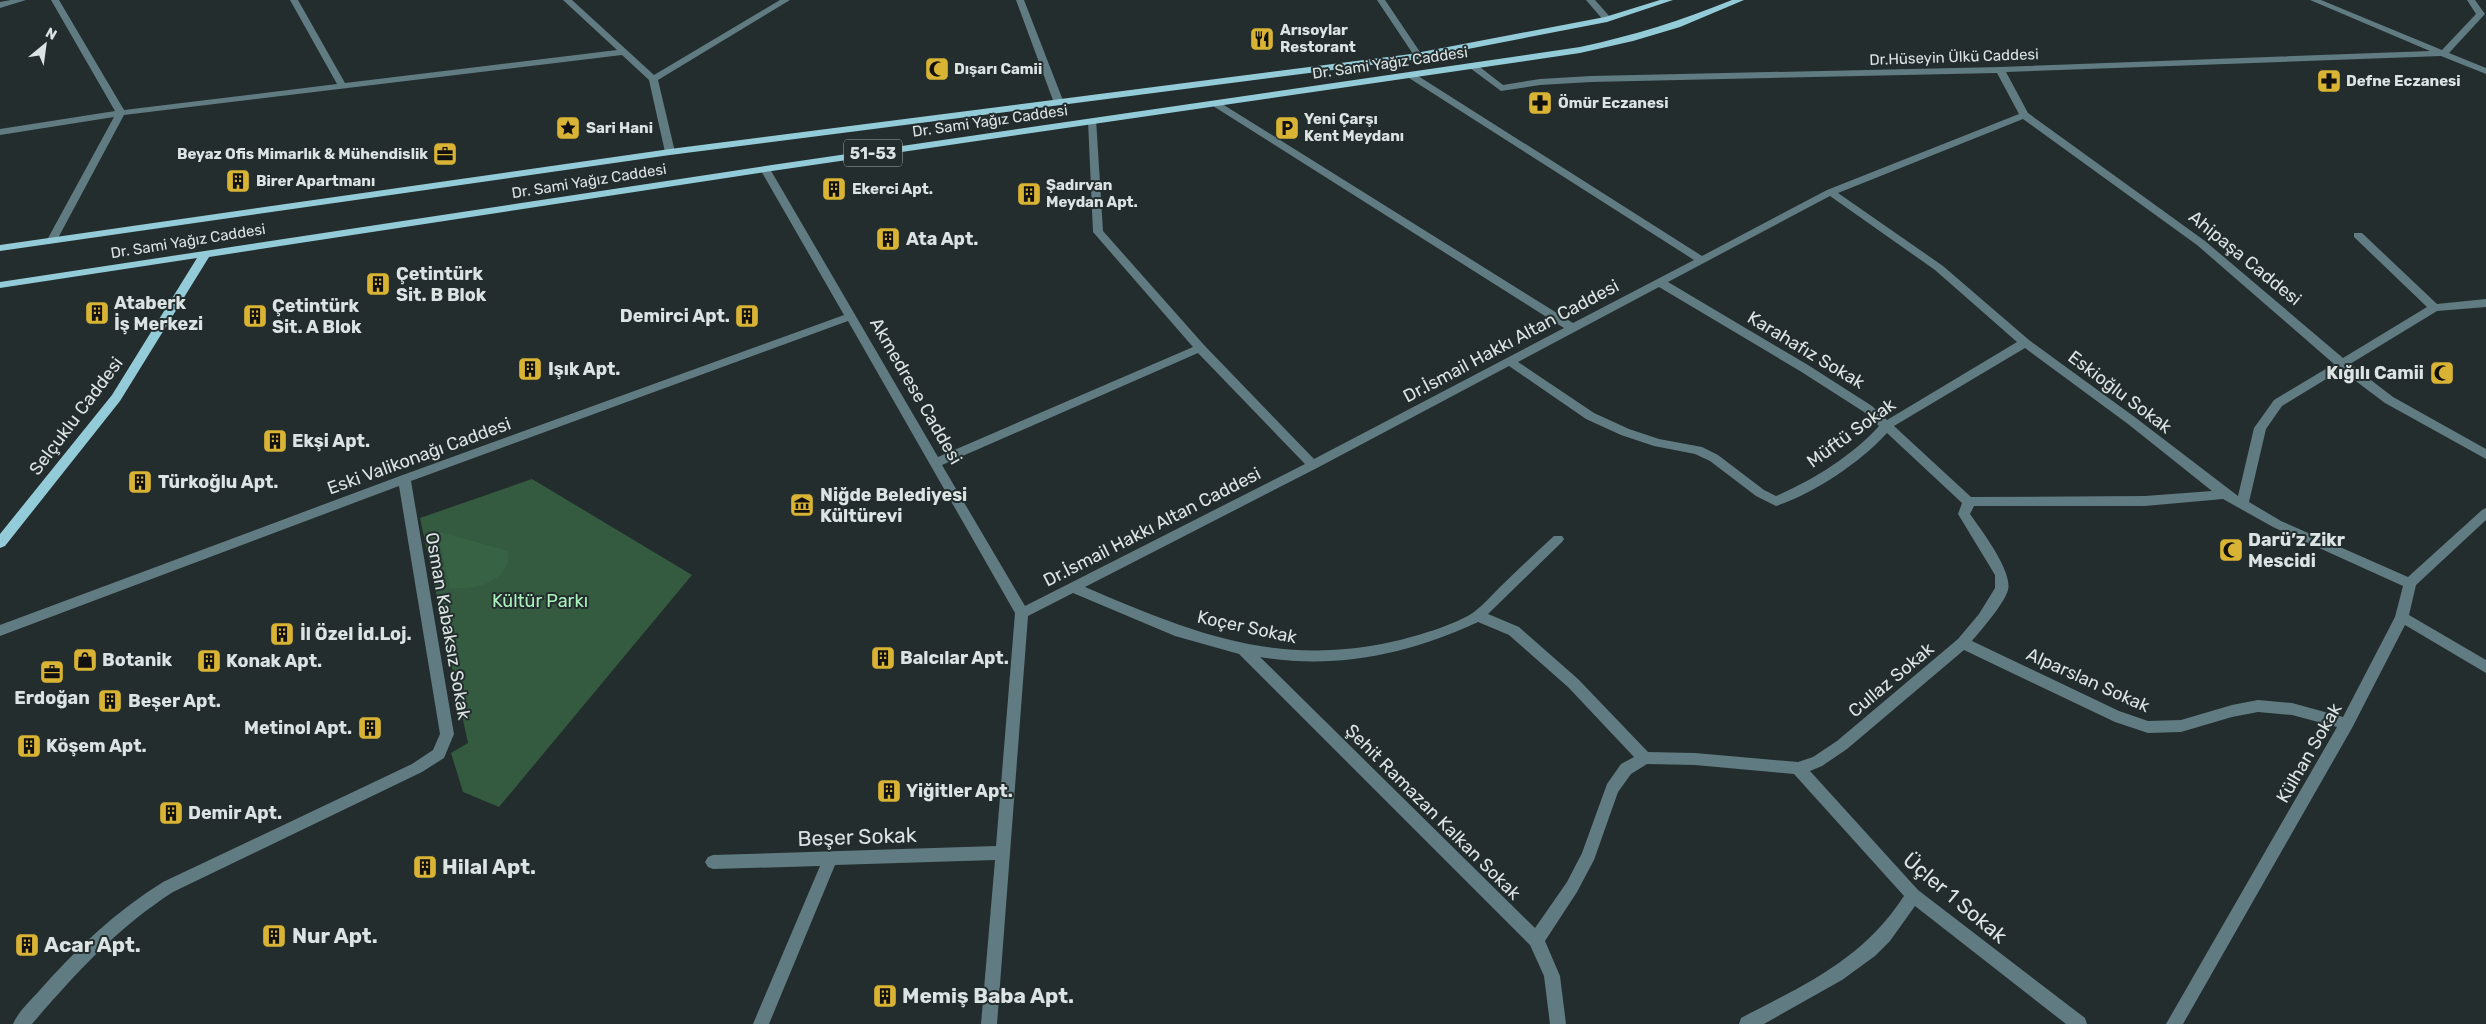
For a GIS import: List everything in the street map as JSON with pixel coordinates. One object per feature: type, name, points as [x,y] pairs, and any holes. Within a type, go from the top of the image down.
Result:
[{"type":"main road","name":"Dr. Sami Yağız Caddesi","points":[[0,248],[670,152],[1418,55],[1607,19],[1669,0]]},
{"type":"main road","name":"Dr. Sami Yağız Caddesi","points":[[0,285],[765,169],[1412,76],[1630,40],[1677,25],[1740,0]]},
{"type":"main road","name":"Selçuklu Caddesi","points":[[0,543],[116,398],[205,254]]},
{"type":"street","points":[[0,5],[22,0]]},
{"type":"street","points":[[55,0],[121,113]]},
{"type":"street","points":[[294,0],[343,87]]},
{"type":"street","points":[[567,0],[653,79],[670,152]]},
{"type":"street","points":[[653,79],[786,0]]},
{"type":"street","points":[[1020,0],[1059,102]]},
{"type":"street","points":[[1380,0],[1418,55]]},
{"type":"street","points":[[1590,0],[1607,19]]},
{"type":"street","points":[[2314,0],[2486,71]]},
{"type":"street","points":[[2444,53],[2481,14],[2471,0]]},
{"type":"street","points":[[0,132],[121,113],[625,52]]},
{"type":"street","name":"Dr.Hüseyin Ülkü Caddesi","points":[[1473,66],[1501,88],[1540,82],[1591,79],[2000,70],[2444,53]]},
{"type":"street","name":"Ahipaşa Caddesi","points":[[2000,70],[2024,115],[2200,243],[2343,365],[2389,400],[2486,455]]},
{"type":"street","points":[[1412,76],[1702,260]]},
{"type":"street","points":[[1216,104],[1572,328]]},
{"type":"street","points":[[52,240],[121,113]]},
{"type":"street","name":"Dr.İsmail Hakkı Altan Caddesi","points":[[1022,613],[1071,586],[1313,465],[1511,362],[1831,192],[2024,115]]},
{"type":"street","points":[[1093,122],[1098,232],[1200,348],[1313,465]]},
{"type":"street","name":"Akmedrese Caddesi","points":[[765,169],[1022,613]]},
{"type":"street","name":"Eskioğlu Sokak","points":[[1831,192],[1938,268],[2025,343],[2132,421],[2225,494],[2277,524],[2410,583]]},
{"type":"street","points":[[2358,235],[2434,308]]},
{"type":"street","name":"Karahafız Sokak","points":[[1659,282],[1861,404],[1888,425],[1969,502]]},
{"type":"street","points":[[2242,504],[2253,450],[2260,428],[2278,403],[2434,308],[2486,303]]},
{"type":"street","name":"Eski Valikonağı Caddesi","points":[[0,631],[851,316]]},
{"type":"street","name":"Müftü Sokak","points":[[1511,362],[1590,416],[1642,438],[1698,450],[1714,458],[1760,492],[1776,501],[1792,496],[1874,441],[1888,425],[2025,343]]},
{"type":"street","points":[[935,462],[1200,348]]},
{"type":"street","name":"Osman Kabaksız Sokak","points":[[21,1024],[108,929],[137,905],[168,887],[416,768],[440,754],[447,734],[404,480]]},
{"type":"street","points":[[1969,502],[1979,500],[2145,501],[2225,494]]},
{"type":"street","name":"Cullaz Sokak","points":[[1645,758],[1695,759],[1798,768],[1817,762],[1842,745],[1963,643],[1984,618],[2002,589],[2001,574],[1964,514],[1969,502]]},
{"type":"street","points":[[2410,583],[2486,513]]},
{"type":"street","name":"Koçer Sokak","points":[[1071,586],[1180,632],[1242,648],[1302,658],[1362,654],[1412,643],[1478,616],[1558,539]]},
{"type":"street","name":"Külhan Sokak","points":[[2174,1024],[2347,724],[2402,618],[2410,583]]},
{"type":"street","points":[[989,1024],[1022,613]]},
{"type":"street","points":[[1478,616],[1514,631],[1573,683],[1645,758],[1626,769],[1612,789],[1600,817],[1590,856],[1572,887],[1536,940]]},
{"type":"street","points":[[2402,618],[2486,667]]},
{"type":"street","name":"Alparslan Sokak","points":[[1963,643],[2081,700],[2123,718],[2153,728],[2182,728],[2218,714],[2257,706],[2281,706],[2347,724]]},
{"type":"street","name":"Şehit Ramazan Kalkan Sokak","points":[[1242,648],[1536,940],[1552,976],[1558,1024]]},
{"type":"street","name":"Üçler 1 Sokak","points":[[1798,768],[1869,850],[1913,895],[2079,1024]]},
{"type":"street","name":"Beşer Sokak","points":[[713,862],[1002,853]]},
{"type":"street","points":[[761,1024],[830,859]]},
{"type":"street","points":[[1748,1024],[1829,979],[1860,956],[1884,936],[1913,895]]},
{"type":"green space","name":"Kültür Parkı","points":[[532,479],[692,575],[499,807],[463,792],[451,753],[468,743],[420,518]]},
{"type":"green space","points":[[437,531],[508,551],[508,562],[504,570],[490,582],[470,587],[450,588]]},
{"type":"place","name":"Arısoylar Restorant","points":[[1262,39]]},
{"type":"place","name":"Dışarı Camii","points":[[937,69]]},
{"type":"place","name":"Defne Eczanesi","points":[[2329,81]]},
{"type":"place","name":"Ömür Eczanesi","points":[[1540,103]]},
{"type":"place","name":"Sari Hani","points":[[568,128]]},
{"type":"place","name":"Yeni Çarşı Kent Meydanı","points":[[1287,128]]},
{"type":"place","name":"Beyaz Ofis Mimarlık & Mühendislik","points":[[445,154]]},
{"type":"place","name":"Birer Apartmanı","points":[[238,181]]},
{"type":"place","name":"Ekerci Apt.","points":[[834,189]]},
{"type":"place","name":"Şadırvan Meydan Apt.","points":[[1029,194]]},
{"type":"place","name":"Ata Apt.","points":[[888,239]]},
{"type":"place","name":"Çetintürk Sit. B Blok","points":[[378,284]]},
{"type":"place","name":"Ataberk İş Merkezi","points":[[97,313]]},
{"type":"place","name":"Çetintürk Sit. A Blok","points":[[255,316]]},
{"type":"place","name":"Demirci Apt.","points":[[747,316]]},
{"type":"place","name":"Işık Apt.","points":[[530,369]]},
{"type":"place","name":"Kığılı Camii","points":[[2442,373]]},
{"type":"place","name":"Ekşi Apt.","points":[[275,441]]},
{"type":"place","name":"Türkoğlu Apt.","points":[[140,482]]},
{"type":"place","name":"Niğde Belediyesi Kültürevi","points":[[802,505]]},
{"type":"place","name":"Darü’z Zikr Mescidi","points":[[2231,550]]},
{"type":"place","name":"İl Özel İd.Loj.","points":[[282,634]]},
{"type":"place","name":"Balcılar Apt.","points":[[883,658]]},
{"type":"place","name":"Botanik","points":[[85,660]]},
{"type":"place","name":"Konak Apt.","points":[[209,661]]},
{"type":"place","name":"Erdoğan","points":[[52,672]]},
{"type":"place","name":"Beşer Apt.","points":[[110,701]]},
{"type":"place","name":"Metinol Apt.","points":[[370,728]]},
{"type":"place","name":"Köşem Apt.","points":[[29,746]]},
{"type":"place","name":"Yiğitler Apt.","points":[[889,791]]},
{"type":"place","name":"Demir Apt.","points":[[171,813]]},
{"type":"place","name":"Hilal Apt.","points":[[425,867]]},
{"type":"place","name":"Nur Apt.","points":[[274,936]]},
{"type":"place","name":"Acar Apt.","points":[[27,945]]},
{"type":"place","name":"Memiş Baba Apt.","points":[[885,996]]}]
